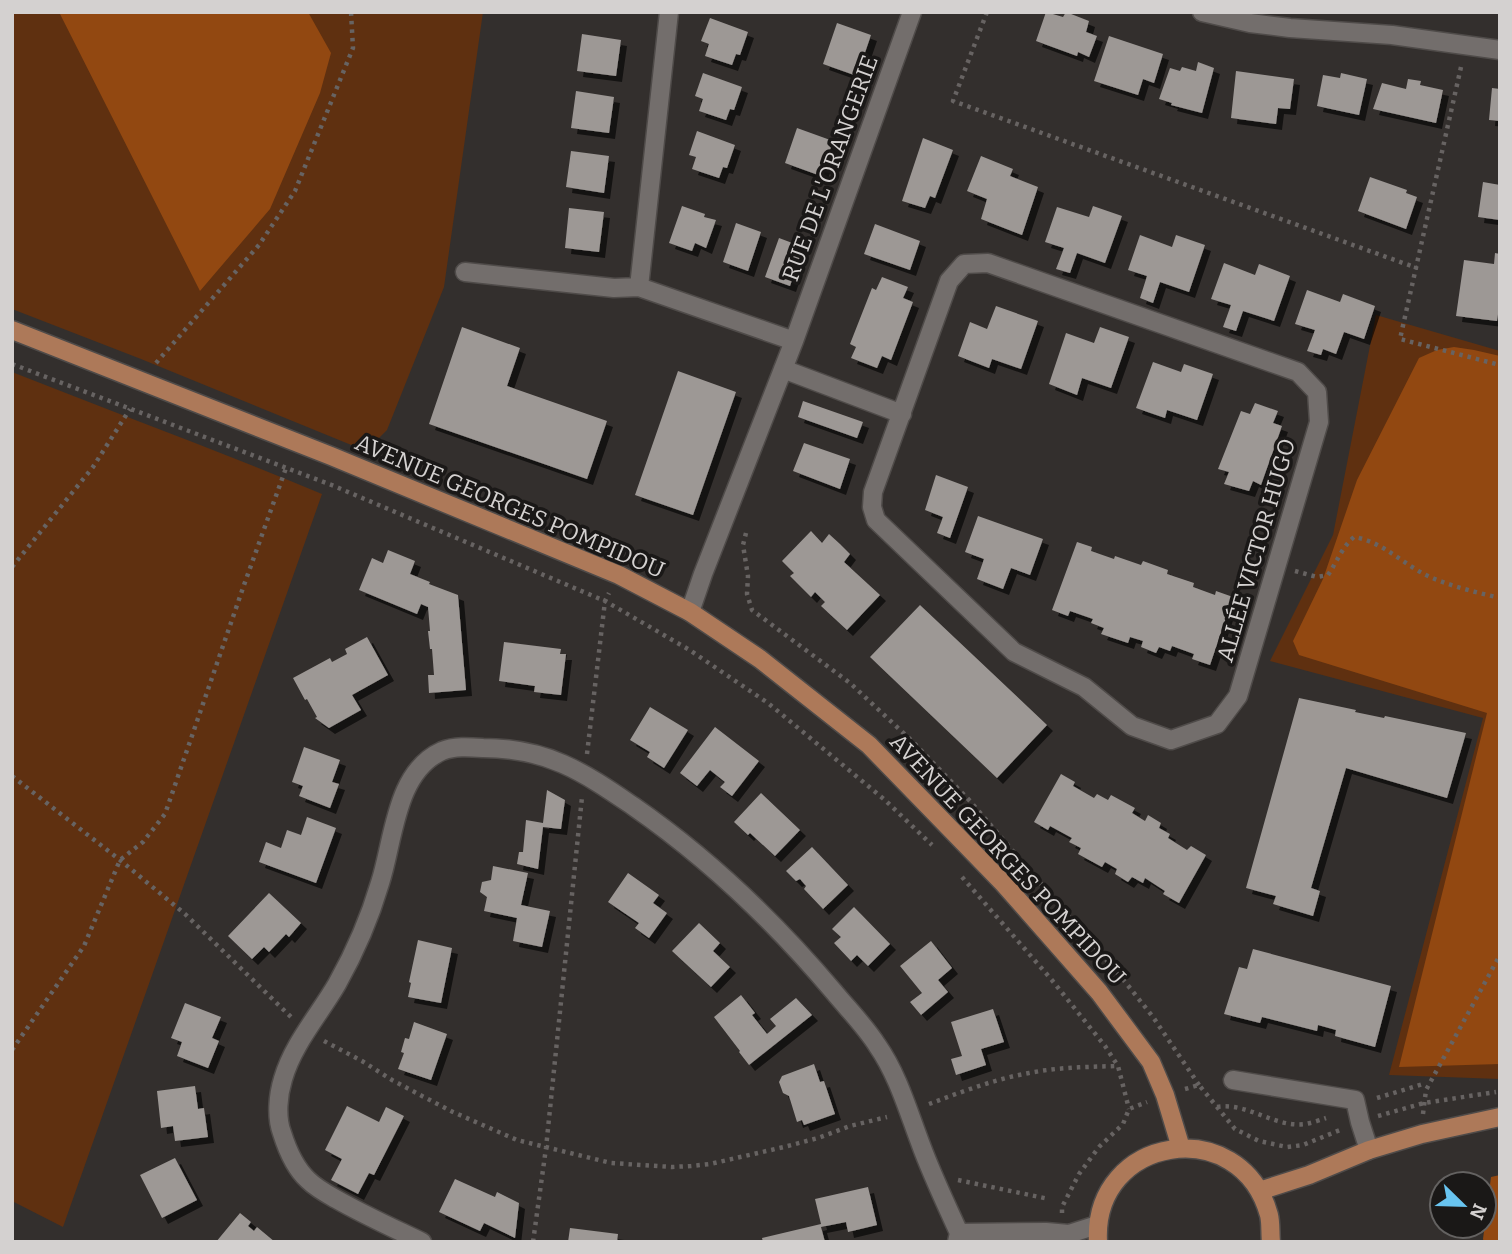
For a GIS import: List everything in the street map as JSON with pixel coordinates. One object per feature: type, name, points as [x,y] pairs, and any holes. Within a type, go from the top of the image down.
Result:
[{"type":"main road","name":"AVENUE GEORGES POMPIDOU","points":[[12,330],[344,461],[619,575],[690,612],[760,659],[869,745],[1004,884],[1099,992],[1151,1062],[1181,1148]]},
{"type":"main road","points":[[1259,1191],[1310,1175],[1369,1150],[1422,1134],[1500,1117]]},
{"type":"main road","points":[[1097,1233],[1104,1201],[1116,1180],[1134,1163],[1156,1152],[1181,1148],[1204,1150],[1226,1158],[1245,1172],[1259,1191],[1269,1216],[1271,1242]]},
{"type":"street","points":[[639,287],[669,12]]},
{"type":"street","name":"RUE DE L'ORANGERIE","points":[[690,612],[794,341],[912,12]]},
{"type":"street","points":[[1202,12],[1250,23],[1392,35],[1500,50]]},
{"type":"street","name":"ALLÉE VICTOR HUGO","points":[[988,263],[1298,372],[1317,392],[1319,422],[1238,696],[1217,724],[1171,740],[1132,726],[1084,687],[1014,652],[876,520],[872,507],[873,492],[902,414],[949,281],[964,264],[988,263]]},
{"type":"street","points":[[465,272],[614,288],[639,287],[794,341]]},
{"type":"street","points":[[783,369],[902,414]]},
{"type":"street","points":[[422,1242],[353,1209],[308,1180],[298,1169],[280,1128],[280,1094],[288,1066],[306,1032],[337,985],[365,924],[380,883],[404,794],[413,777],[432,757],[443,750],[460,747],[535,754],[562,763],[607,788],[711,866],[801,953],[877,1045],[893,1074],[958,1238],[1046,1231],[1097,1233]]},
{"type":"street","points":[[1233,1080],[1355,1100],[1369,1150]]},
{"type":"path","points":[[156,364],[259,245],[295,191],[353,48],[351,12]]},
{"type":"path","points":[[987,12],[953,101],[1417,268]]},
{"type":"path","points":[[1465,45],[1400,339],[1500,365]]},
{"type":"path","points":[[12,364],[334,486],[605,601],[697,655],[768,703],[885,800],[938,852]]},
{"type":"path","points":[[12,566],[93,467],[130,409]]},
{"type":"path","points":[[12,1050],[85,946],[120,860],[143,842],[165,814],[286,468]]},
{"type":"path","points":[[747,529],[743,545],[748,576],[747,594],[752,610],[850,683],[913,742],[970,801],[1133,992],[1199,1085],[1235,1129],[1259,1141],[1287,1147],[1303,1145],[1360,1122],[1424,1103],[1498,1092],[1500,1117]]},
{"type":"path","points":[[1277,565],[1318,577],[1328,575],[1345,544],[1354,537],[1366,539],[1426,575],[1473,592],[1500,598]]},
{"type":"path","points":[[533,1242],[546,1148],[605,601],[619,575]]},
{"type":"path","points":[[12,776],[186,914],[306,1032],[453,1112],[517,1140],[611,1163],[691,1166],[784,1147],[850,1126],[898,1115]]},
{"type":"path","points":[[955,870],[1051,979],[1118,1066],[1129,1108],[1123,1124],[1099,1147],[1079,1174],[1062,1207],[1060,1233]]},
{"type":"path","points":[[1422,1134],[1426,1090],[1500,955]]},
{"type":"path","points":[[934,1102],[1027,1073],[1051,1069],[1118,1066]]},
{"type":"path","points":[[1129,1108],[1199,1085]]},
{"type":"path","points":[[957,1180],[1049,1199]]},
{"type":"shaded area","points":[[12,12],[483,12],[444,287],[387,430],[366,451],[12,309]]},
{"type":"shaded area","points":[[59,12],[308,12],[331,53],[320,93],[270,209],[200,291]]},
{"type":"shaded area","points":[[1376,315],[1500,351],[1500,1079],[1389,1075],[1483,718],[1270,661],[1333,535]]},
{"type":"shaded area","points":[[1454,347],[1500,356],[1500,1064],[1399,1067],[1487,713],[1299,655],[1293,641],[1323,579],[1357,480],[1419,358],[1437,350]]},
{"type":"shaded area","points":[[12,372],[322,494],[63,1227],[12,1201]]},
{"type":"shaded area","points":[[1498,1175],[1500,1242],[1484,1242],[1483,1240],[1498,1240]]},
{"type":"building","points":[[1046,12],[1063,17],[1066,12],[1089,21],[1086,32],[1097,36],[1089,57],[1078,52],[1077,56],[1036,41]]},
{"type":"building","points":[[710,18],[748,32],[740,55],[736,54],[732,65],[705,56],[709,44],[701,41]]},
{"type":"building","points":[[837,23],[871,35],[857,76],[823,64]]},
{"type":"building","points":[[582,34],[621,40],[616,76],[577,71]]},
{"type":"building","points":[[1109,36],[1163,54],[1154,83],[1143,79],[1138,95],[1094,81]]},
{"type":"building","points":[[1198,62],[1214,68],[1202,113],[1159,99],[1170,68],[1180,71],[1182,67],[1196,71]]},
{"type":"building","points":[[1236,71],[1294,79],[1290,109],[1278,108],[1276,124],[1231,118]]},
{"type":"building","points":[[703,73],[742,87],[734,110],[730,109],[726,120],[699,111],[703,99],[695,96]]},
{"type":"building","points":[[1341,73],[1367,79],[1359,115],[1317,106],[1323,75],[1340,78]]},
{"type":"building","points":[[1408,79],[1421,81],[1420,85],[1443,90],[1436,123],[1373,109],[1382,83],[1406,89]]},
{"type":"building","points":[[1492,88],[1500,89],[1500,121],[1489,120]]},
{"type":"building","points":[[576,91],[614,97],[609,133],[571,128]]},
{"type":"building","points":[[797,128],[833,141],[821,176],[785,163]]},
{"type":"building","points":[[697,131],[735,145],[727,168],[723,167],[719,178],[692,169],[696,157],[689,155]]},
{"type":"building","points":[[923,138],[953,150],[935,198],[930,196],[925,208],[902,201]]},
{"type":"building","points":[[571,151],[609,156],[604,193],[566,187]]},
{"type":"building","points":[[981,156],[1013,169],[1010,176],[1038,187],[1022,235],[981,219],[987,199],[967,191]]},
{"type":"building","points":[[1370,177],[1407,190],[1406,193],[1417,197],[1406,229],[1358,211]]},
{"type":"building","points":[[1483,182],[1500,185],[1500,220],[1478,217]]},
{"type":"building","points":[[682,206],[716,220],[706,248],[695,243],[692,251],[669,243]]},
{"type":"building","points":[[1093,206],[1122,216],[1105,263],[1077,253],[1070,273],[1056,269],[1064,248],[1045,242],[1057,207],[1089,217]]},
{"type":"building","points":[[569,208],[604,212],[599,252],[565,248]]},
{"type":"building","points":[[736,223],[761,232],[748,271],[723,262]]},
{"type":"building","points":[[875,224],[920,241],[910,270],[864,254]]},
{"type":"building","points":[[1140,235],[1172,247],[1176,235],[1205,245],[1189,292],[1160,282],[1153,303],[1140,298],[1147,276],[1128,270]]},
{"type":"building","points":[[779,238],[803,247],[790,286],[765,277]]},
{"type":"building","points":[[1495,253],[1500,254],[1500,301],[1497,321],[1456,316],[1464,260],[1494,264]]},
{"type":"building","points":[[1224,263],[1255,275],[1259,264],[1290,276],[1274,321],[1243,311],[1236,331],[1223,327],[1231,305],[1211,299]]},
{"type":"building","points":[[882,277],[908,287],[903,298],[913,302],[891,360],[882,356],[877,368],[851,358],[856,347],[850,344],[872,288],[876,290]]},
{"type":"building","points":[[1307,290],[1340,302],[1343,294],[1375,306],[1364,339],[1344,332],[1336,354],[1323,349],[1321,355],[1307,351],[1315,330],[1295,324]]},
{"type":"building","points":[[996,306],[1038,321],[1021,369],[992,359],[989,368],[958,356],[970,322],[987,329]]},
{"type":"building","points":[[462,327],[520,348],[507,386],[607,421],[587,479],[429,424]]},
{"type":"building","points":[[1100,327],[1129,337],[1111,388],[1082,378],[1077,395],[1049,384],[1066,333],[1094,343]]},
{"type":"building","points":[[1153,362],[1181,372],[1184,364],[1213,374],[1197,420],[1167,410],[1165,418],[1136,408]]},
{"type":"building","points":[[678,371],[736,392],[693,515],[635,495]]},
{"type":"building","points":[[803,401],[863,422],[857,438],[798,417]]},
{"type":"building","points":[[1255,403],[1278,411],[1273,423],[1282,426],[1261,485],[1253,481],[1249,491],[1224,484],[1229,472],[1218,469],[1241,411],[1250,414]]},
{"type":"building","points":[[804,443],[850,459],[840,489],[793,471]]},
{"type":"building","points":[[936,475],[968,487],[950,538],[937,533],[943,517],[925,510]]},
{"type":"building","points":[[978,516],[1043,539],[1030,575],[1011,568],[1003,589],[977,579],[984,559],[965,552]]},
{"type":"building","points":[[811,531],[822,543],[829,534],[840,544],[850,554],[844,562],[880,595],[847,630],[821,606],[825,602],[815,592],[811,597],[790,576],[794,573],[782,561]]},
{"type":"building","points":[[1077,542],[1092,547],[1091,551],[1114,559],[1115,556],[1141,565],[1143,561],[1168,570],[1167,574],[1194,583],[1193,587],[1215,595],[1216,591],[1233,597],[1210,665],[1192,659],[1194,654],[1172,646],[1170,651],[1159,647],[1156,653],[1141,647],[1143,641],[1130,637],[1128,643],[1101,634],[1104,628],[1091,623],[1093,619],[1070,611],[1068,616],[1052,610]]},
{"type":"building","points":[[388,550],[415,561],[410,574],[458,595],[466,690],[429,693],[428,675],[434,675],[428,631],[428,607],[421,604],[417,614],[359,590],[372,558],[383,563]]},
{"type":"building","points":[[920,605],[1047,725],[997,778],[870,657]]},
{"type":"building","points":[[367,637],[388,675],[352,695],[361,710],[329,728],[315,718],[317,717],[293,678],[330,658],[332,662],[347,654],[345,649]]},
{"type":"building","points":[[504,642],[561,649],[560,654],[566,654],[561,695],[534,692],[535,686],[499,681]]},
{"type":"building","points":[[1299,698],[1356,710],[1355,712],[1466,733],[1447,798],[1346,768],[1311,888],[1320,891],[1313,916],[1273,904],[1276,896],[1246,888]]},
{"type":"building","points":[[650,707],[688,730],[664,768],[647,757],[650,752],[630,740]]},
{"type":"building","points":[[715,727],[759,761],[732,796],[720,787],[725,782],[710,770],[697,786],[680,773]]},
{"type":"building","points":[[304,747],[340,760],[332,782],[339,784],[330,808],[299,796],[303,786],[292,782]]},
{"type":"building","points":[[1061,774],[1075,782],[1073,786],[1094,798],[1097,794],[1108,800],[1111,795],[1135,808],[1132,813],[1145,821],[1148,815],[1161,823],[1159,828],[1170,834],[1168,838],[1187,850],[1191,846],[1206,855],[1179,903],[1163,894],[1165,891],[1145,878],[1143,883],[1132,877],[1128,882],[1115,874],[1117,869],[1105,862],[1102,867],[1078,854],[1081,848],[1069,842],[1072,838],[1050,826],[1048,830],[1034,822]]},
{"type":"building","points":[[547,790],[565,800],[561,829],[543,827],[538,869],[517,864],[519,852],[523,852],[526,820],[543,823]]},
{"type":"building","points":[[761,793],[800,830],[775,856],[734,822]]},
{"type":"building","points":[[307,817],[336,828],[316,883],[259,862],[266,842],[281,848],[287,830],[301,835]]},
{"type":"building","points":[[812,847],[848,885],[823,909],[804,889],[806,886],[800,879],[796,881],[786,871]]},
{"type":"building","points":[[493,866],[528,873],[521,905],[550,911],[542,947],[513,941],[517,918],[484,911],[487,897],[480,892],[482,882],[491,880]]},
{"type":"building","points":[[628,873],[659,895],[653,903],[667,913],[649,938],[635,928],[639,923],[608,902]]},
{"type":"building","points":[[269,893],[301,923],[289,937],[286,934],[269,952],[264,947],[252,959],[228,936]]},
{"type":"building","points":[[854,907],[890,944],[868,966],[857,955],[851,961],[834,943],[841,937],[832,929]]},
{"type":"building","points":[[699,923],[720,943],[713,951],[730,967],[711,987],[672,951]]},
{"type":"building","points":[[418,940],[452,948],[441,1003],[408,997]]},
{"type":"building","points":[[931,941],[952,968],[938,980],[948,992],[921,1015],[910,1002],[922,993],[900,966]]},
{"type":"building","points":[[1253,949],[1391,986],[1375,1047],[1335,1036],[1336,1030],[1318,1025],[1317,1031],[1262,1017],[1260,1023],[1224,1014],[1239,967],[1247,969]]},
{"type":"building","points":[[741,995],[767,1034],[776,1026],[770,1019],[796,998],[812,1015],[749,1065],[714,1017]]},
{"type":"building","points":[[185,1003],[221,1017],[212,1038],[219,1041],[208,1068],[177,1056],[182,1042],[171,1038]]},
{"type":"building","points":[[993,1009],[1004,1042],[981,1049],[986,1065],[956,1075],[951,1059],[962,1056],[951,1022]]},
{"type":"building","points":[[414,1022],[447,1034],[431,1080],[398,1069],[404,1053],[401,1052],[405,1038],[409,1039]]},
{"type":"building","points":[[814,1064],[820,1082],[824,1081],[835,1114],[804,1125],[802,1120],[797,1122],[789,1096],[783,1093],[779,1082],[782,1076]]},
{"type":"building","points":[[195,1086],[198,1109],[204,1108],[208,1137],[175,1141],[173,1126],[161,1128],[157,1091]]},
{"type":"building","points":[[347,1106],[379,1122],[386,1107],[404,1116],[374,1175],[369,1173],[358,1194],[331,1180],[342,1159],[325,1150]]},
{"type":"building","points":[[175,1158],[197,1200],[162,1218],[140,1175]]},
{"type":"building","points":[[455,1179],[495,1197],[497,1192],[519,1203],[515,1238],[484,1223],[480,1231],[439,1212]]},
{"type":"building","points":[[868,1187],[877,1225],[848,1232],[846,1222],[821,1227],[825,1242],[763,1242],[762,1238],[821,1224],[815,1199]]},
{"type":"building","points":[[240,1213],[251,1222],[248,1226],[254,1231],[257,1227],[275,1242],[216,1242]]},
{"type":"building","points":[[570,1228],[618,1234],[617,1242],[568,1242]]}]
